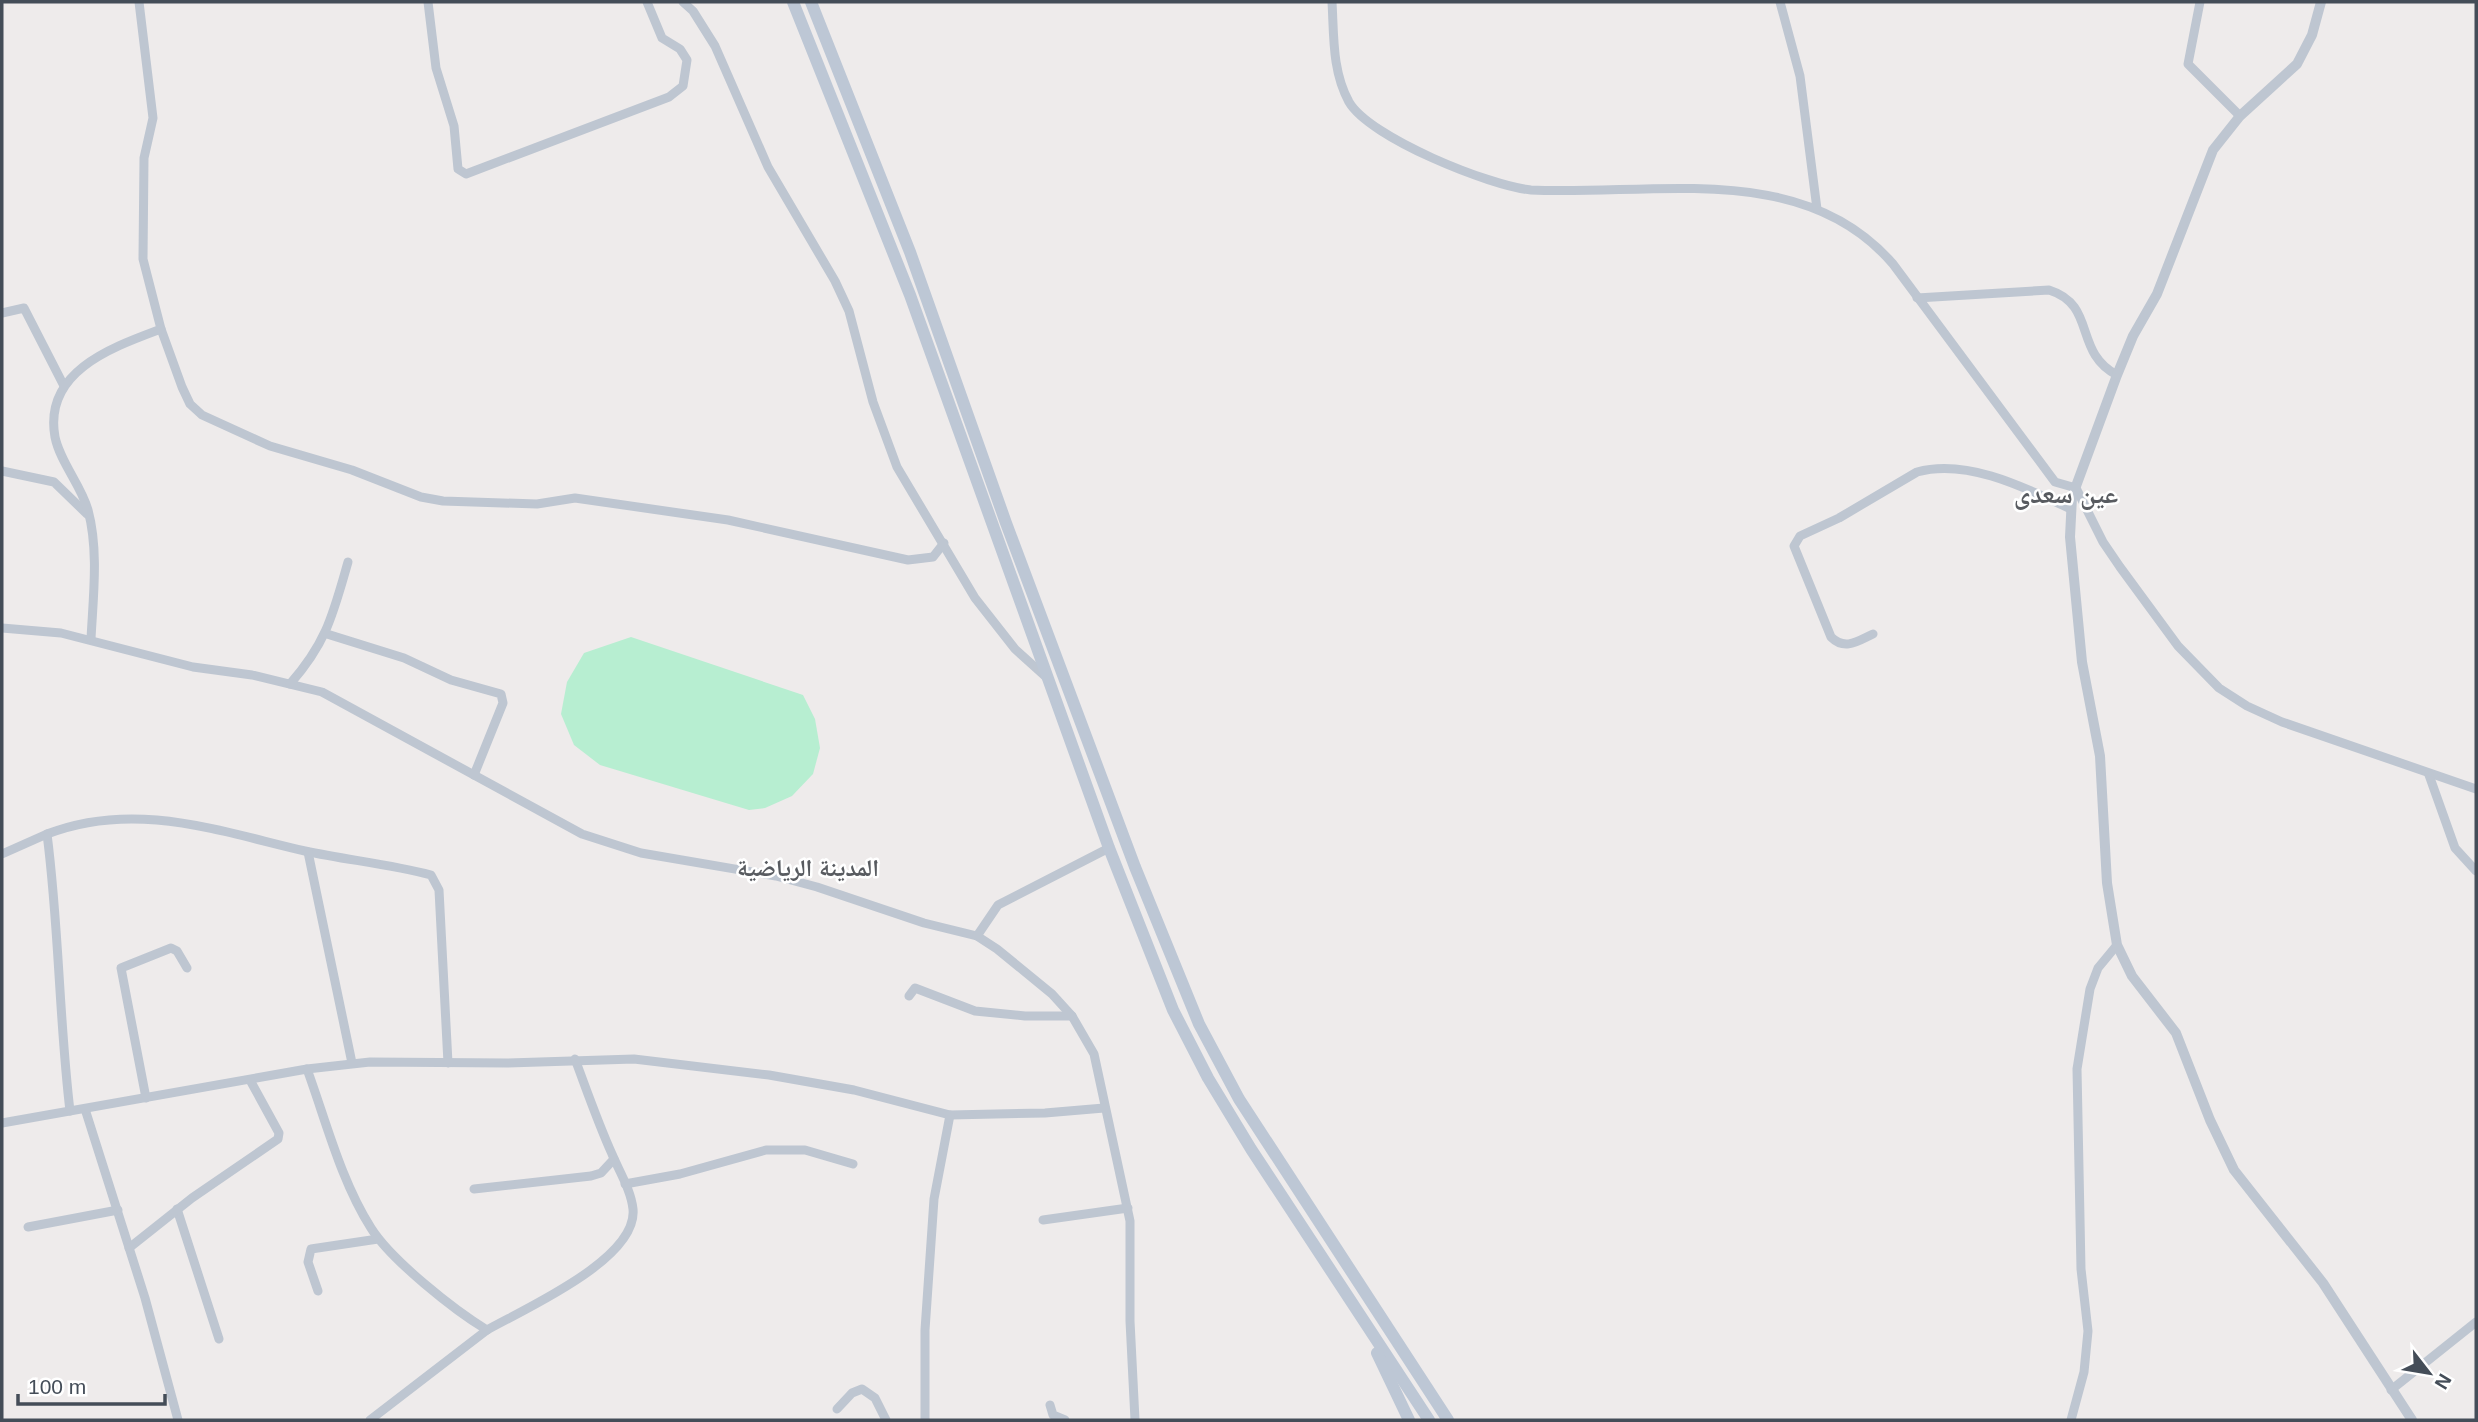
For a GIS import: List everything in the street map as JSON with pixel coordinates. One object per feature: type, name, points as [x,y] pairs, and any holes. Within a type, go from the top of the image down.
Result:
[{"type":"main road","points":[[793,2],[910,295],[1033,630],[1046,678],[1172,1010],[1251,1149],[1429,1420]]},
{"type":"main road","points":[[811,2],[910,252],[1011,535],[1118,813],[1135,867],[1199,1024],[1239,1099],[1448,1420]]},
{"type":"main road","points":[[1358,1311],[1409,1420]]},
{"type":"street","points":[[139,2],[153,118],[144,158],[143,258],[161,329],[181,387],[190,404],[202,415],[270,446],[352,470],[421,497],[443,501],[537,504],[575,498],[728,520],[908,561],[933,557],[944,543]]},
{"type":"street","points":[[428,2],[436,68],[454,126],[456,163],[458,169],[466,174],[669,97],[683,86],[687,60],[680,50],[662,38],[647,2]]},
{"type":"street","points":[[683,2],[693,12],[715,46],[768,167],[835,281],[849,311],[887,446],[975,598],[997,628],[1046,678]]},
{"type":"street","points":[[1332,2],[1338,74],[1356,112],[1385,132],[1469,175],[1510,188],[1531,190],[1739,191],[1783,198],[1817,209],[1850,225],[1871,241],[1917,298],[2055,482],[2076,488],[2103,542],[2120,568],[2178,646],[2209,680],[2259,712],[2429,775],[2476,789]]},
{"type":"street","points":[[1780,2],[1800,76],[1817,209]]},
{"type":"street","points":[[2200,2],[2188,64],[2240,116]]},
{"type":"street","points":[[2321,2],[2312,35],[2297,64],[2240,116],[2213,150],[2157,294],[2133,336],[2117,375],[2076,488],[2071,509],[2070,537],[2082,662],[2100,756],[2106,883],[2117,946],[2132,976],[2176,1033],[2210,1120],[2234,1170],[2323,1283],[2412,1420]]},
{"type":"street","points":[[1917,298],[2049,290],[2060,293],[2079,312],[2096,360],[2117,375]]},
{"type":"street","points":[[2,313],[24,308],[64,386]]},
{"type":"street","points":[[91,639],[93,554],[89,515],[55,436],[55,416],[64,386],[77,369],[132,340],[161,329]]},
{"type":"street","points":[[1873,634],[1850,645],[1837,643],[1831,637],[1794,546],[1800,536],[1839,518],[1917,472],[1930,468],[1945,468],[1989,477],[2071,509]]},
{"type":"street","points":[[2,471],[54,482],[89,515]]},
{"type":"street","points":[[290,684],[310,661],[327,634],[348,562]]},
{"type":"street","points":[[2,628],[39,630],[91,639],[193,667],[322,692],[346,702],[550,818],[619,847],[776,876],[977,936],[1038,982],[1072,1016],[1094,1054],[1128,1208],[1132,1247],[1130,1321],[1135,1420]]},
{"type":"street","points":[[327,634],[404,658],[451,680],[501,694],[503,703],[474,775]]},
{"type":"street","points":[[2429,775],[2455,848],[2476,871]]},
{"type":"street","points":[[2,854],[78,822],[154,820],[218,828],[308,852],[428,874],[437,881],[448,1063]]},
{"type":"street","points":[[47,834],[59,928],[60,1006],[70,1111]]},
{"type":"street","points":[[977,936],[998,905],[1109,848]]},
{"type":"street","points":[[308,852],[352,1063]]},
{"type":"street","points":[[2071,1420],[2084,1372],[2088,1331],[2081,1269],[2077,1069],[2090,989],[2098,968],[2117,946]]},
{"type":"street","points":[[146,1098],[121,968],[171,948],[177,951],[187,968]]},
{"type":"street","points":[[909,996],[915,988],[975,1010],[1025,1016],[1072,1016]]},
{"type":"street","points":[[2,1123],[352,1063],[575,1059],[634,1059],[748,1071],[854,1090],[950,1115],[1076,1112],[1104,1108]]},
{"type":"street","points":[[370,1420],[487,1330],[558,1291],[600,1263],[631,1226],[632,1217],[625,1184],[575,1059]]},
{"type":"street","points":[[307,1069],[350,1185],[378,1238],[453,1308],[487,1330]]},
{"type":"street","points":[[129,1248],[177,1209],[278,1139],[279,1133],[250,1080]]},
{"type":"street","points":[[85,1109],[118,1210],[178,1420]]},
{"type":"street","points":[[925,1420],[925,1330],[934,1199],[950,1115]]},
{"type":"street","points":[[625,1184],[681,1174],[766,1150],[805,1150],[853,1164]]},
{"type":"street","points":[[474,1189],[591,1176],[601,1173],[614,1159]]},
{"type":"street","points":[[1043,1220],[1128,1208]]},
{"type":"street","points":[[177,1209],[219,1339]]},
{"type":"street","points":[[28,1227],[118,1210]]},
{"type":"street","points":[[318,1290],[308,1262],[311,1249],[378,1238]]},
{"type":"street","points":[[2391,1390],[2476,1322]]},
{"type":"street","points":[[837,1409],[852,1393],[862,1389],[875,1398],[886,1420]]},
{"type":"street","points":[[1049,1405],[1053,1415],[1065,1420]]},
{"type":"green space","points":[[631,637],[803,695],[815,719],[820,748],[813,774],[792,796],[765,808],[749,810],[600,765],[574,745],[561,714],[567,682],[584,653]]},
{"type":"district","name":"عين سعدى","points":[[2066,494]]},
{"type":"district","name":"المدينة الرياضية","points":[[808,868]]}]
